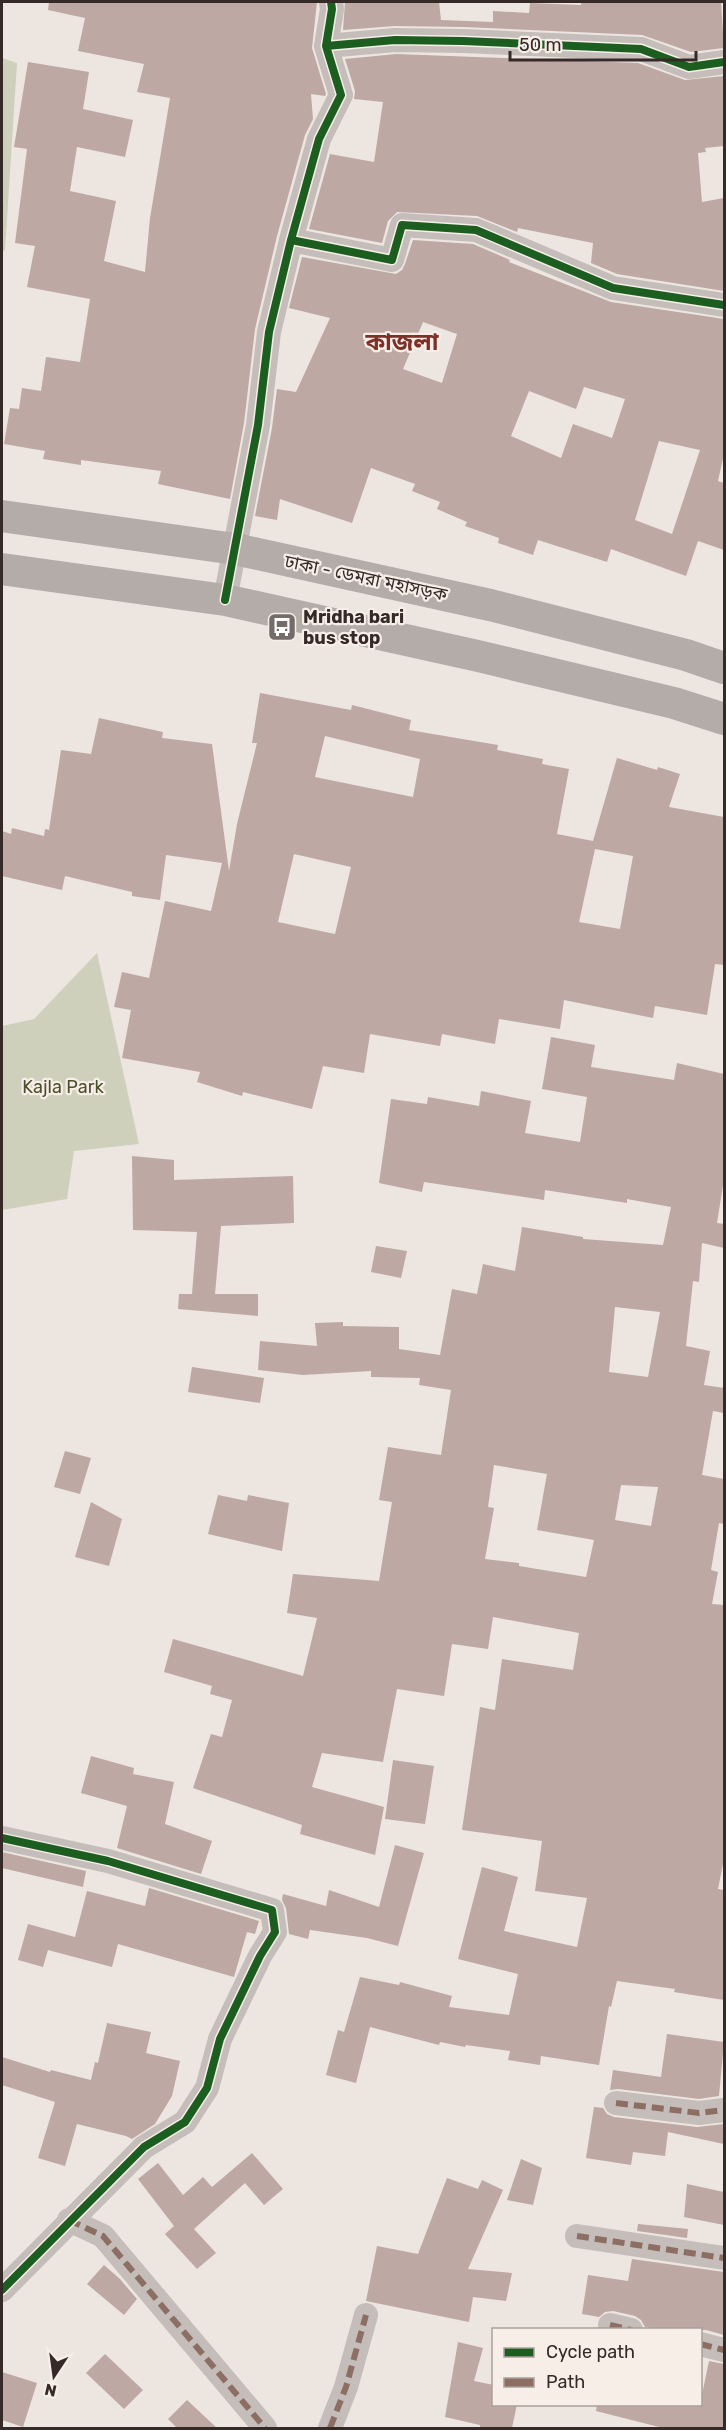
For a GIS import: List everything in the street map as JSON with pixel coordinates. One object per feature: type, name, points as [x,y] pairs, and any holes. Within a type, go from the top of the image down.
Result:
[{"type":"main road","name":"ঢাকা - ডেমরা মহাসড়ক","points":[[2,516],[250,552],[490,605],[686,655],[724,668]]},
{"type":"main road","points":[[250,552],[257,607]]},
{"type":"main road","points":[[2,570],[225,600],[478,656],[674,703],[724,719]]},
{"type":"main road","points":[[674,703],[686,655]]},
{"type":"street","points":[[225,600],[250,552],[258,425],[269,332],[319,139],[341,95],[326,46],[331,2]]},
{"type":"street","points":[[326,46],[395,40],[475,41],[641,49],[689,67],[724,62]]},
{"type":"street","points":[[291,240],[392,260],[402,225],[476,231],[614,288],[724,305]]},
{"type":"street","points":[[2,1838],[108,1860],[272,1910],[275,1932],[260,1956],[220,2039],[207,2088],[185,2122],[144,2147],[2,2290]]},
{"type":"street","points":[[616,2103],[699,2113],[724,2110]]},
{"type":"street","points":[[69,2220],[103,2236],[265,2428]]},
{"type":"street","points":[[577,2236],[724,2258]]},
{"type":"street","points":[[330,2428],[346,2387],[366,2315]]},
{"type":"street","points":[[702,2344],[724,2350]]},
{"type":"green space","points":[[2,58],[17,63],[5,250],[2,252]]},
{"type":"green space","name":"Kajla Park","points":[[97,953],[139,1144],[74,1151],[67,1199],[2,1210],[2,1026],[34,1019]]},
{"type":"building","points":[[49,2],[317,2],[312,48],[326,94],[325,96],[311,94],[313,119],[305,135],[277,236],[255,329],[244,423],[230,499],[158,484],[161,471],[81,460],[81,465],[43,459],[45,451],[4,444],[10,408],[19,409],[22,388],[41,391],[46,357],[80,362],[90,299],[27,287],[35,246],[15,243],[27,149],[14,147],[28,62],[89,72],[83,109],[133,120],[125,157],[77,147],[70,191],[116,201],[104,261],[145,272],[150,218],[170,98],[137,92],[144,64],[78,51],[85,18],[48,10]]},
{"type":"building","points":[[345,2],[439,2],[441,20],[493,22],[493,11],[529,13],[530,3],[581,5],[581,2],[721,2],[724,48],[691,52],[642,35],[463,27],[395,26],[343,30]]},
{"type":"building","points":[[396,54],[638,63],[685,80],[724,76],[724,146],[705,148],[706,152],[698,153],[702,202],[724,198],[724,291],[617,274],[591,263],[593,243],[518,228],[517,232],[477,216],[397,212],[388,221],[382,243],[309,229],[330,154],[374,162],[383,102],[354,99],[355,91],[345,59]]},
{"type":"building","points":[[413,240],[473,244],[510,260],[509,262],[611,302],[724,319],[724,454],[718,481],[724,483],[724,550],[698,541],[686,576],[611,549],[607,562],[538,540],[533,555],[498,543],[499,538],[465,526],[467,522],[437,509],[440,502],[412,491],[415,484],[371,468],[352,523],[280,499],[277,520],[255,516],[277,389],[296,392],[330,318],[289,308],[302,257],[396,274],[405,264]],"holes":[[[423,322],[457,334],[442,383],[403,369]],[[584,387],[625,399],[612,438],[573,424],[561,458],[511,436],[529,391],[576,409]],[[659,441],[700,450],[672,534],[635,520]]]},
{"type":"building","points":[[260,693],[351,710],[352,705],[411,720],[409,730],[498,745],[497,750],[543,759],[542,764],[569,769],[557,834],[593,841],[617,758],[680,774],[669,807],[724,817],[724,965],[715,964],[707,1015],[655,1006],[653,1018],[564,1000],[560,1029],[499,1019],[495,1044],[442,1034],[440,1046],[370,1034],[364,1073],[323,1066],[312,1109],[243,1092],[242,1096],[197,1082],[200,1072],[122,1058],[131,1010],[114,1007],[122,972],[149,978],[165,901],[211,911],[222,863],[166,855],[160,900],[132,896],[132,892],[65,876],[62,890],[2,876],[2,831],[11,834],[12,828],[44,836],[45,829],[49,830],[61,750],[91,754],[99,718],[163,732],[162,738],[212,744],[229,871],[237,824],[257,743],[252,743]],"holes":[[[325,736],[420,759],[413,797],[315,777]],[[595,849],[633,856],[620,929],[579,922]],[[294,854],[351,867],[335,934],[278,922]]]},
{"type":"building","points":[[551,1037],[595,1045],[591,1067],[674,1080],[677,1063],[724,1074],[724,1179],[717,1223],[724,1224],[724,1248],[702,1243],[699,1282],[693,1281],[686,1346],[710,1351],[704,1385],[724,1388],[724,1413],[713,1411],[702,1475],[724,1479],[724,1524],[719,1523],[711,1570],[718,1572],[712,1604],[724,1605],[724,1859],[718,1889],[724,1890],[724,2000],[674,1992],[675,1989],[617,1981],[611,2007],[609,2006],[599,2065],[541,2056],[540,2065],[508,2060],[510,2051],[440,2042],[439,2045],[370,2027],[356,2083],[326,2075],[338,2030],[344,2032],[360,1977],[399,1985],[400,1982],[452,1996],[449,2007],[509,2015],[518,1974],[458,1959],[482,1867],[518,1877],[504,1931],[577,1947],[587,1898],[535,1891],[542,1841],[462,1830],[480,1707],[495,1710],[502,1659],[573,1670],[579,1633],[493,1617],[488,1649],[452,1644],[444,1696],[397,1689],[383,1762],[322,1753],[312,1787],[384,1807],[375,1855],[300,1834],[302,1825],[193,1788],[211,1734],[222,1737],[232,1700],[210,1694],[212,1686],[164,1672],[173,1639],[303,1676],[317,1618],[287,1613],[293,1574],[379,1581],[392,1502],[379,1500],[388,1447],[441,1455],[451,1390],[419,1385],[420,1378],[371,1377],[371,1371],[303,1375],[258,1370],[260,1341],[317,1346],[315,1323],[343,1322],[343,1326],[399,1327],[399,1349],[440,1355],[452,1289],[477,1294],[483,1264],[515,1271],[522,1227],[583,1237],[583,1239],[663,1245],[671,1207],[627,1199],[627,1203],[545,1190],[544,1200],[424,1182],[422,1192],[379,1183],[391,1099],[427,1104],[428,1097],[479,1106],[481,1091],[531,1101],[525,1133],[580,1142],[587,1097],[542,1089]],"holes":[[[615,1307],[660,1312],[648,1377],[609,1372]],[[494,1465],[547,1474],[537,1530],[594,1540],[586,1577],[519,1566],[519,1563],[485,1559],[494,1508],[488,1507]],[[621,1485],[658,1487],[651,1526],[615,1520]]]},
{"type":"building","points":[[132,1156],[174,1160],[174,1180],[293,1176],[294,1223],[221,1226],[215,1294],[258,1294],[258,1316],[178,1309],[179,1294],[192,1294],[197,1232],[133,1230]]},
{"type":"building","points":[[376,1246],[407,1251],[401,1278],[371,1272]]},
{"type":"building","points":[[192,1367],[264,1378],[260,1403],[188,1392]]},
{"type":"building","points":[[65,1451],[91,1458],[80,1494],[54,1487]]},
{"type":"building","points":[[218,1495],[247,1501],[248,1495],[289,1503],[282,1551],[208,1534]]},
{"type":"building","points":[[91,1502],[122,1519],[109,1566],[75,1557]]},
{"type":"building","points":[[91,1756],[134,1768],[133,1774],[174,1782],[165,1824],[212,1841],[201,1874],[117,1848],[127,1806],[81,1793]]},
{"type":"building","points":[[393,1760],[434,1766],[425,1824],[385,1819]]},
{"type":"building","points":[[395,1845],[424,1853],[398,1946],[367,1938],[310,1930],[308,1939],[289,1934],[286,1908],[282,1900],[283,1894],[326,1906],[329,1890],[379,1907]]},
{"type":"building","points":[[2,1852],[86,1871],[83,1887],[2,1868]]},
{"type":"building","points":[[149,1888],[259,1921],[255,1934],[247,1932],[234,1977],[118,1944],[112,1967],[48,1950],[43,1967],[18,1960],[28,1924],[75,1937],[87,1891],[145,1906]]},
{"type":"building","points":[[107,2023],[151,2032],[146,2053],[180,2061],[172,2096],[155,2124],[132,2139],[77,2124],[65,2166],[38,2158],[55,2102],[2,2085],[2,2057],[50,2072],[51,2070],[91,2080],[95,2062],[98,2063]]},
{"type":"building","points":[[667,2034],[724,2042],[719,2096],[699,2099],[610,2090],[613,2070],[661,2077]]},
{"type":"building","points":[[594,2107],[603,2108],[607,2114],[614,2117],[697,2127],[724,2124],[724,2144],[668,2132],[665,2156],[633,2152],[631,2165],[586,2158]]},
{"type":"building","points":[[252,2153],[283,2189],[264,2205],[245,2183],[194,2229],[216,2253],[197,2269],[165,2234],[174,2226],[138,2179],[158,2163],[183,2195],[203,2177],[212,2187]]},
{"type":"building","points":[[521,2159],[542,2168],[533,2205],[507,2200]]},
{"type":"building","points":[[447,2178],[478,2189],[482,2180],[503,2190],[468,2269],[512,2273],[506,2301],[473,2297],[469,2322],[366,2301],[377,2246],[418,2254]]},
{"type":"building","points":[[687,2184],[724,2192],[724,2225],[684,2217]]},
{"type":"building","points":[[638,2224],[688,2229],[687,2238],[637,2231]]},
{"type":"building","points":[[632,2259],[724,2272],[724,2335],[702,2330],[702,2328],[645,2327],[635,2316],[613,2311],[605,2312],[599,2317],[582,2314],[588,2275],[628,2281]]},
{"type":"building","points":[[104,2265],[137,2299],[124,2315],[87,2284]]},
{"type":"building","points":[[458,2342],[483,2348],[474,2381],[492,2385],[492,2406],[517,2406],[512,2428],[480,2428],[480,2425],[445,2417]]},
{"type":"building","points":[[105,2354],[143,2390],[124,2409],[86,2373]]},
{"type":"building","points":[[709,2361],[724,2364],[724,2428],[663,2428],[596,2411],[597,2406],[702,2406]]},
{"type":"building","points":[[2,2372],[37,2383],[23,2427],[2,2420]]},
{"type":"building","points":[[187,2400],[217,2428],[177,2428],[168,2419]]},
{"type":"marked path","points":[[616,2103],[699,2113],[724,2110]]},
{"type":"marked path","points":[[69,2220],[103,2236],[265,2428]]},
{"type":"marked path","points":[[577,2236],[724,2258]]},
{"type":"marked path","points":[[330,2428],[346,2387],[366,2315]]},
{"type":"marked path","points":[[610,2325],[623,2328]]},
{"type":"marked path","points":[[702,2344],[724,2350]]},
{"type":"cycle path","points":[[225,600],[258,425],[269,332],[319,139],[341,95],[326,46],[331,2]]},
{"type":"cycle path","points":[[326,46],[395,40],[463,41],[641,49],[689,67],[724,62]]},
{"type":"cycle path","points":[[291,240],[392,260],[402,225],[476,230],[613,288],[724,305]]},
{"type":"cycle path","points":[[2,1838],[108,1861],[272,1910],[275,1932],[260,1956],[220,2039],[207,2088],[185,2122],[144,2147],[2,2290]]},
{"type":"place","name":"Mridha bari bus stop","points":[[282,627]]},
{"type":"district","name":"কাজলা","points":[[402,342]]}]
